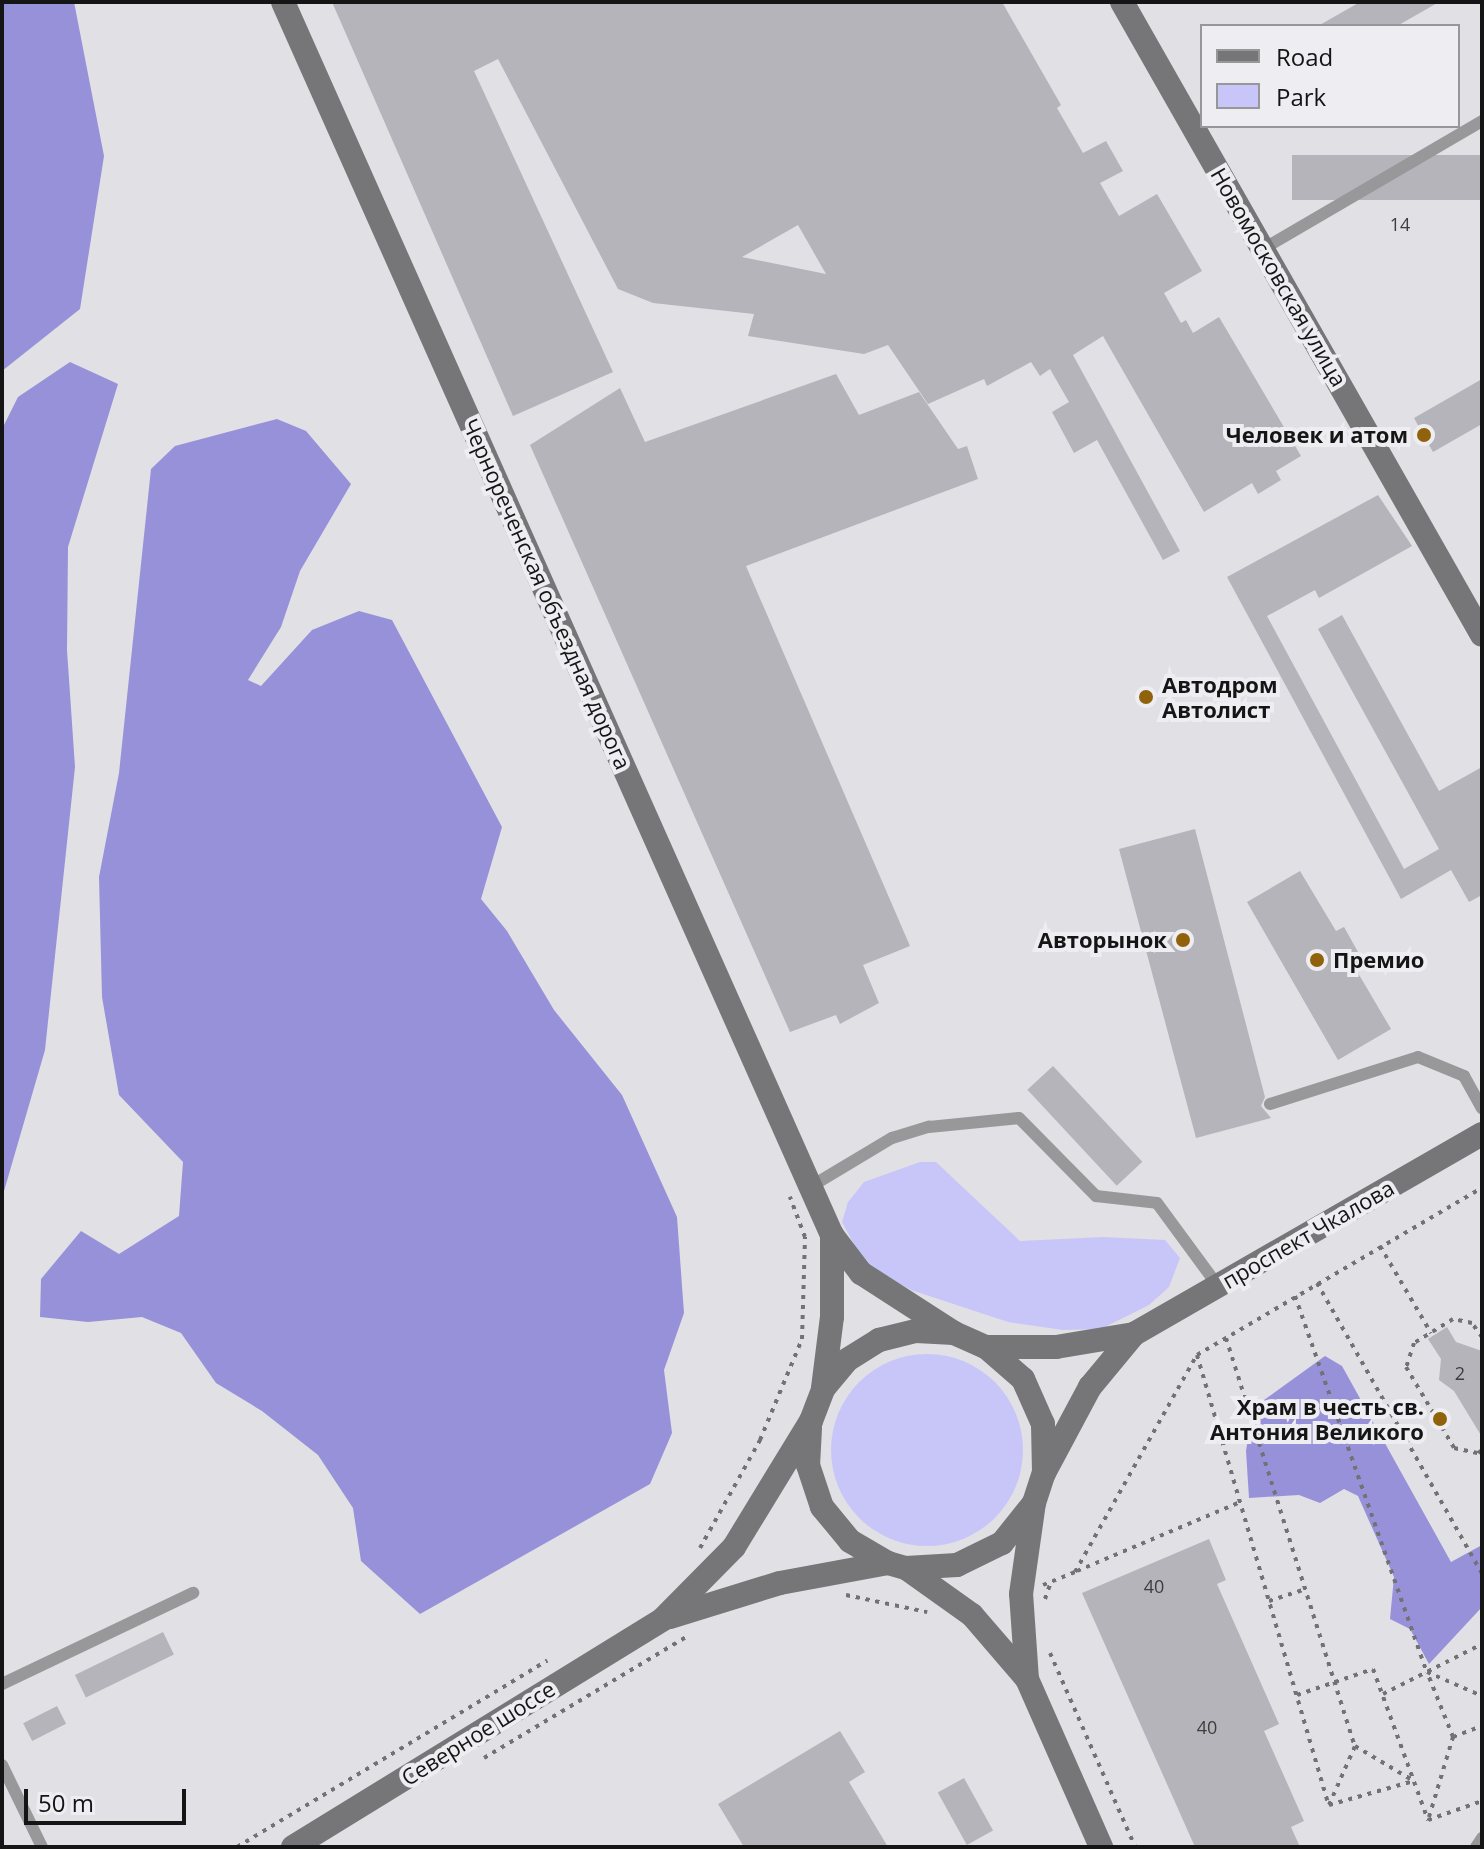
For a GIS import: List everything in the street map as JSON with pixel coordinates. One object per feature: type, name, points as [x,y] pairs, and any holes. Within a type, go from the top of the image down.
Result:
[{"type":"main road","name":"Чернореченская объездная дорога","points":[[283,2],[832,1235]]},
{"type":"main road","name":"Новомосковская улица","points":[[1122,2],[1482,635]]},
{"type":"main road","name":"проспект Чкалова","points":[[1134,1334],[1482,1134]]},
{"type":"main road","points":[[832,1235],[861,1273],[954,1333],[986,1347],[1023,1379],[1043,1424],[1044,1473]]},
{"type":"main road","points":[[663,1619],[734,1547],[811,1421],[823,1389],[832,1317],[832,1235]]},
{"type":"main road","points":[[823,1389],[847,1360],[879,1340],[916,1331],[954,1333]]},
{"type":"main road","points":[[986,1347],[1056,1347],[1134,1334]]},
{"type":"main road","points":[[1027,1679],[1034,1503],[1044,1473],[1090,1387],[1134,1334]]},
{"type":"main road","points":[[811,1421],[808,1465],[822,1507],[850,1541],[897,1565],[972,1615],[1027,1679],[1101,1847]]},
{"type":"main road","points":[[663,1619],[780,1583],[897,1565],[957,1565],[1002,1543],[1034,1503]]},
{"type":"main road","name":"Северное шоссе","points":[[293,1847],[663,1619]]},
{"type":"lane","points":[[1263,249],[1482,121]]},
{"type":"lane","points":[[1270,1104],[1418,1057],[1464,1076],[1482,1108]]},
{"type":"lane","points":[[810,1187],[892,1138],[929,1127],[1019,1118],[1096,1196],[1157,1203],[1218,1286]]},
{"type":"lane","points":[[2,1684],[193,1593]]},
{"type":"lane","points":[[2,1765],[42,1847]]},
{"type":"lane","points":[[1476,1847],[1482,1838]]},
{"type":"path","points":[[694,1558],[760,1440],[802,1339],[805,1237],[788,1199],[810,1187]]},
{"type":"path","points":[[1075,1572],[1197,1355],[1482,1188]]},
{"type":"path","points":[[1380,1246],[1431,1333]]},
{"type":"path","points":[[1317,1283],[1482,1573]]},
{"type":"path","points":[[1295,1296],[1427,1672],[1453,1737],[1428,1820]]},
{"type":"path","points":[[1482,1337],[1472,1323],[1453,1319],[1414,1343],[1406,1367],[1454,1448],[1478,1453],[1482,1450]]},
{"type":"path","points":[[1226,1338],[1355,1746],[1329,1805]]},
{"type":"path","points":[[1197,1355],[1329,1805]]},
{"type":"path","points":[[1032,1600],[1051,1582],[1240,1502]]},
{"type":"path","points":[[1032,1600],[1051,1582]]},
{"type":"path","points":[[1269,1601],[1305,1589]]},
{"type":"path","points":[[830,1594],[913,1607],[955,1622],[972,1615]]},
{"type":"path","points":[[484,1759],[697,1631]]},
{"type":"path","points":[[1383,1694],[1482,1644]]},
{"type":"path","points":[[1047,1646],[1135,1847]]},
{"type":"path","points":[[237,1847],[560,1654]]},
{"type":"path","points":[[1297,1695],[1373,1669],[1428,1820]]},
{"type":"path","points":[[1427,1672],[1482,1696]]},
{"type":"path","points":[[1453,1737],[1482,1726]]},
{"type":"path","points":[[1355,1746],[1414,1781]]},
{"type":"path","points":[[1329,1805],[1414,1781]]},
{"type":"path","points":[[1428,1820],[1482,1801]]},
{"type":"green space","points":[[920,1162],[936,1162],[1020,1241],[1103,1237],[1165,1240],[1180,1258],[1169,1287],[1149,1305],[1101,1329],[1063,1330],[1008,1322],[911,1290],[865,1265],[842,1222],[848,1202],[864,1182]]},
{"type":"green space","points":[[927,1354],[964,1361],[995,1382],[1016,1413],[1023,1450],[1016,1487],[995,1518],[964,1539],[927,1546],[890,1539],[859,1518],[838,1487],[831,1450],[838,1413],[859,1382],[890,1361]]},
{"type":"shaded area","points":[[2,2],[74,2],[104,156],[80,309],[2,371]]},
{"type":"shaded area","points":[[70,362],[118,384],[68,547],[67,650],[75,767],[45,1050],[2,1198],[2,429],[18,397]]},
{"type":"shaded area","points":[[277,419],[306,431],[351,484],[300,571],[281,627],[248,680],[261,686],[312,630],[359,611],[392,620],[502,827],[481,899],[507,931],[554,1010],[622,1095],[677,1217],[684,1313],[664,1370],[672,1433],[650,1484],[420,1614],[361,1561],[353,1508],[318,1455],[262,1411],[216,1383],[181,1333],[142,1317],[88,1322],[40,1317],[41,1279],[81,1231],[119,1254],[179,1216],[183,1162],[119,1095],[102,997],[99,877],[119,773],[151,469],[175,446]]},
{"type":"shaded area","points":[[1325,1356],[1342,1366],[1451,1562],[1482,1545],[1482,1607],[1429,1664],[1410,1629],[1390,1619],[1394,1577],[1358,1496],[1344,1489],[1320,1503],[1299,1495],[1249,1498],[1246,1451],[1253,1408]]},
{"type":"building","points":[[332,2],[1002,2],[1061,105],[1057,108],[1083,153],[1106,141],[1123,171],[1100,183],[1119,216],[1157,194],[1202,271],[1164,293],[1181,323],[1186,320],[1193,333],[1219,317],[1301,456],[1276,471],[1281,480],[1258,494],[1252,483],[1204,512],[1103,336],[1073,355],[1180,551],[1163,560],[1097,440],[1074,453],[1052,412],[1069,402],[1050,369],[1040,376],[1031,362],[987,386],[984,379],[928,404],[888,345],[864,354],[748,336],[754,314],[653,303],[618,289],[498,59],[474,71],[613,372],[513,416]],"holes":[[[798,225],[826,274],[742,257]]]},
{"type":"building","points":[[1360,2],[1439,2],[1400,24],[1322,24]]},
{"type":"building","points":[[1292,155],[1482,155],[1482,200],[1292,200]]},
{"type":"building","points":[[836,374],[859,415],[919,392],[958,449],[967,446],[978,479],[746,566],[910,946],[863,965],[879,1003],[840,1024],[836,1015],[790,1032],[530,445],[620,388],[645,442]]},
{"type":"building","points":[[1482,379],[1482,424],[1433,452],[1414,418]]},
{"type":"building","points":[[1378,495],[1412,546],[1319,598],[1315,590],[1267,616],[1404,869],[1439,849],[1318,629],[1342,615],[1439,791],[1482,767],[1482,895],[1469,902],[1451,870],[1401,899],[1227,577]]},
{"type":"building","points":[[1195,829],[1265,1097],[1261,1106],[1271,1118],[1196,1138],[1119,849]]},
{"type":"building","points":[[1300,871],[1336,931],[1344,927],[1367,968],[1358,973],[1391,1029],[1338,1060],[1247,902]]},
{"type":"building","points":[[1053,1066],[1142,1162],[1117,1186],[1027,1090]]},
{"type":"building","name":"Храм в честь св. Антония Великого","points":[[1447,1327],[1456,1342],[1482,1351],[1482,1437],[1454,1391],[1439,1380],[1441,1359],[1428,1339]]},
{"type":"building","points":[[1209,1539],[1226,1580],[1217,1584],[1279,1724],[1264,1731],[1304,1821],[1291,1827],[1300,1847],[1195,1847],[1082,1593]]},
{"type":"building","points":[[163,1632],[174,1654],[86,1697],[75,1675]]},
{"type":"building","points":[[57,1706],[66,1724],[32,1741],[23,1723]]},
{"type":"building","points":[[840,1731],[865,1772],[849,1782],[888,1847],[744,1847],[718,1804]]},
{"type":"building","points":[[964,1778],[993,1830],[967,1845],[938,1793]]},
{"type":"place","name":"Человек и атом","points":[[1424,435]]},
{"type":"place","name":"Автодром Автолист","points":[[1146,697]]},
{"type":"place","name":"Авторынок","points":[[1183,940]]},
{"type":"place","name":"Премио","points":[[1317,960]]},
{"type":"place","name":"Храм в честь св. Антония Великого","points":[[1440,1419]]}]
